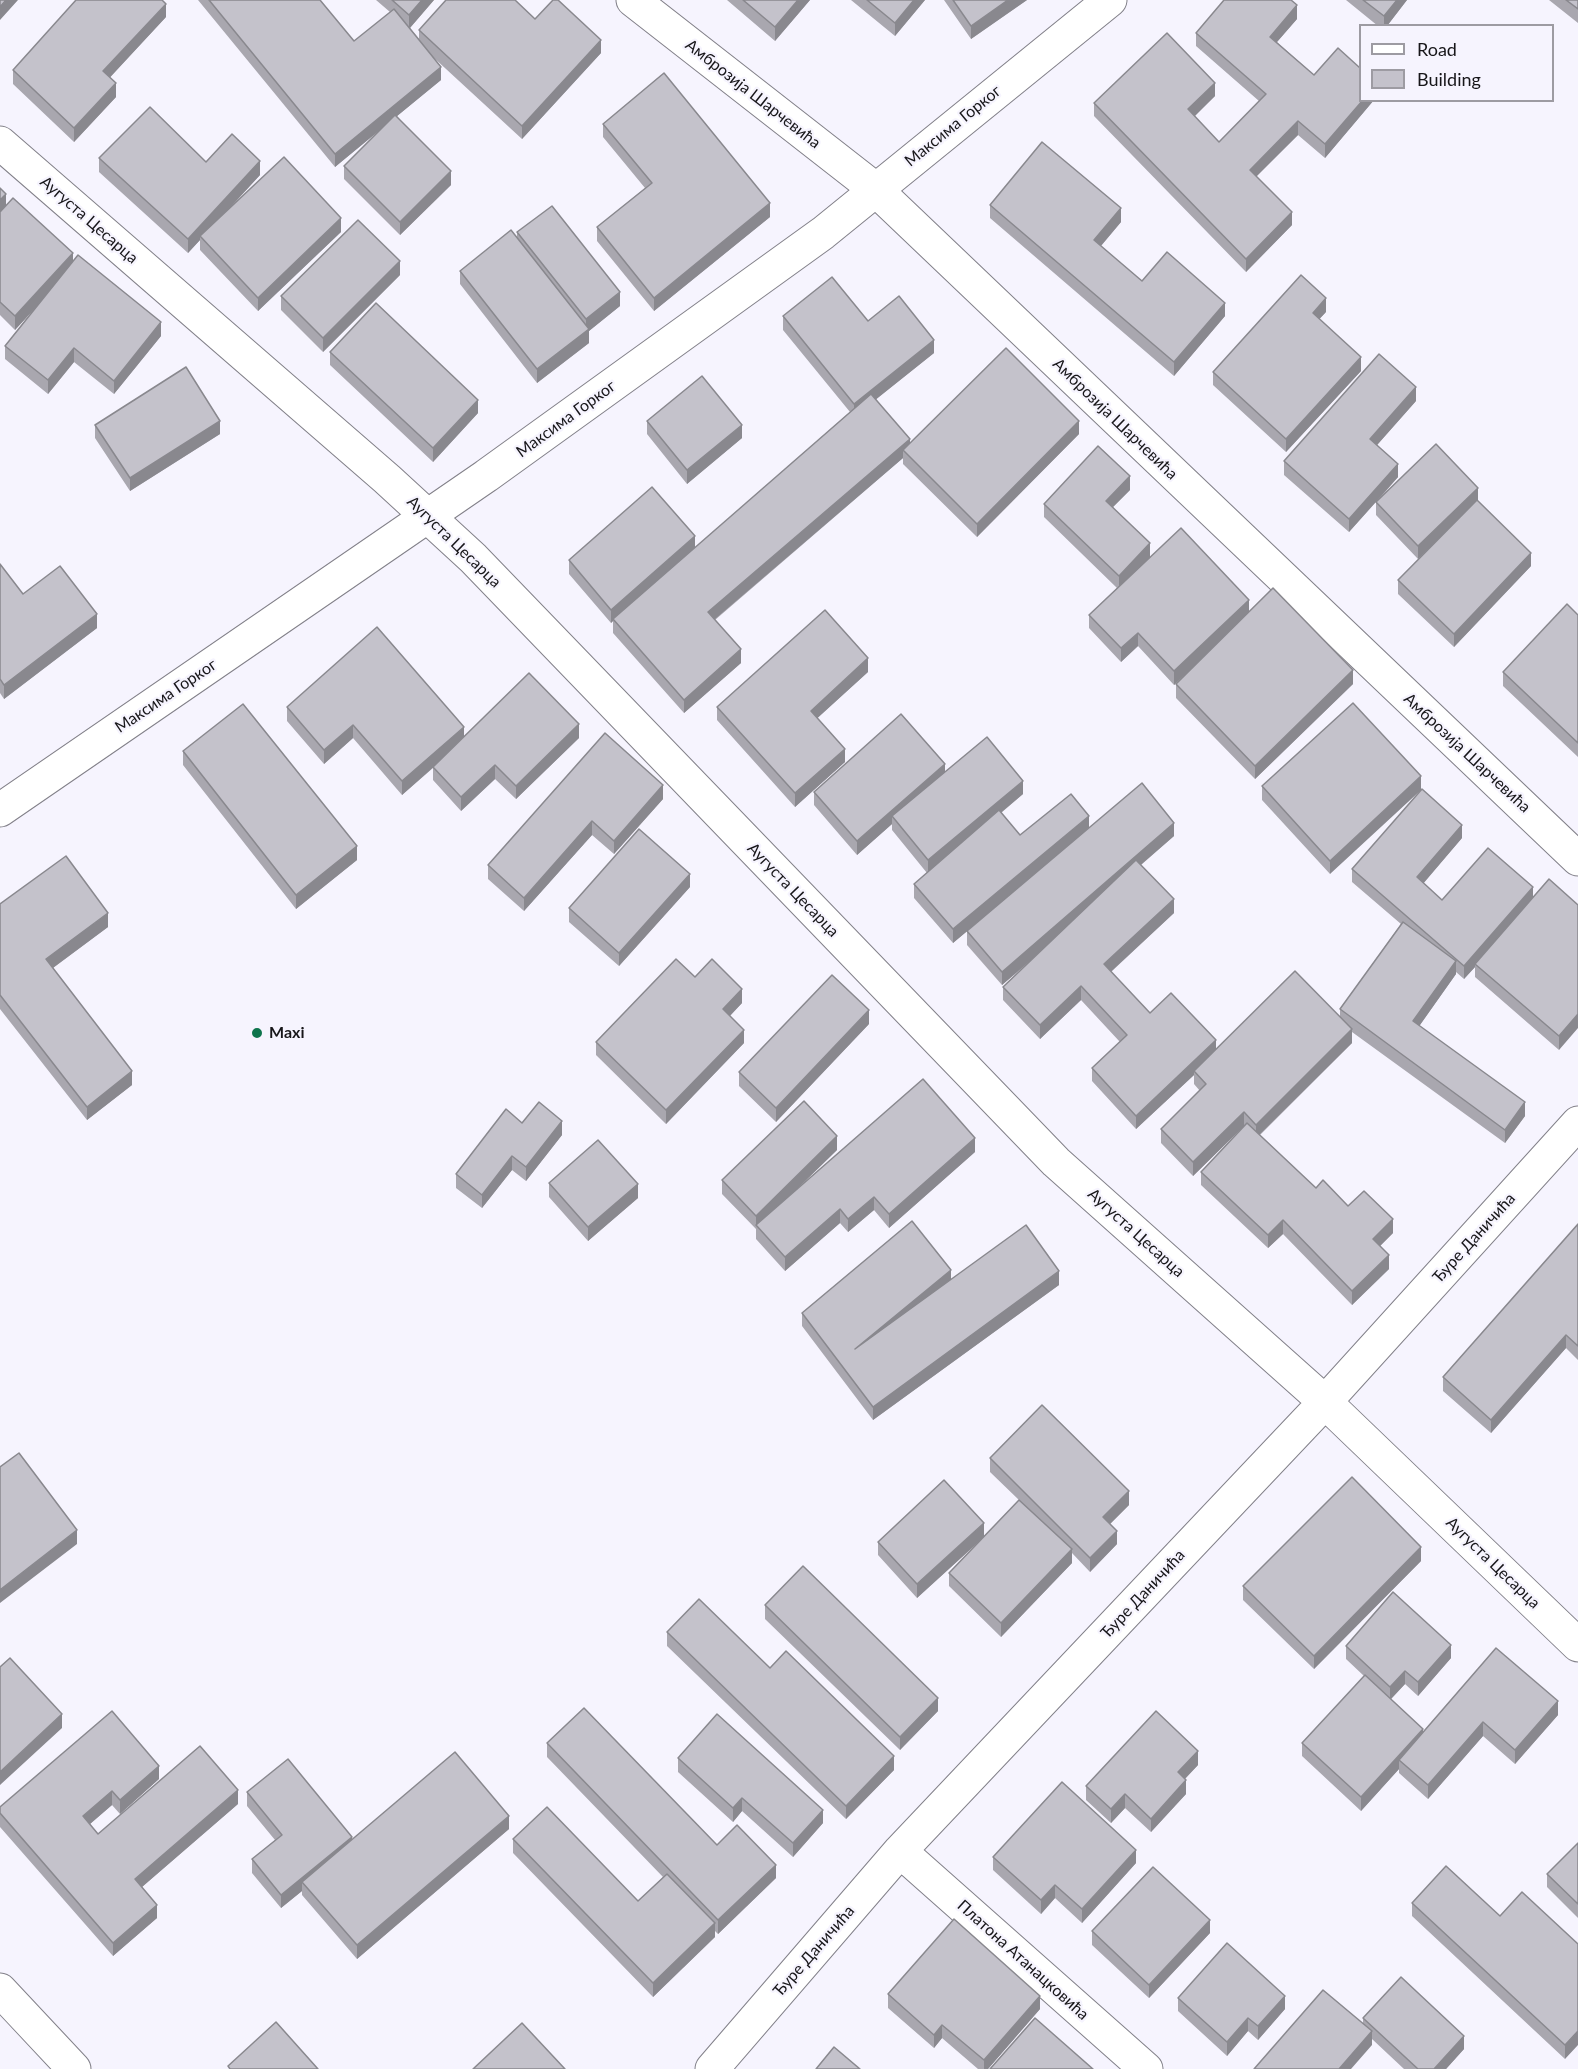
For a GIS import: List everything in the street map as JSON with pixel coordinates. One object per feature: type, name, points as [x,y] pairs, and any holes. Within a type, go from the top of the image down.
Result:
[{"type":"street","name":"Амброзија Шарчевића","points":[[633,0],[874,189],[1578,859]]},
{"type":"street","name":"Максима Горког","points":[[0,810],[428,517],[823,233],[874,189],[1110,0]]},
{"type":"street","name":"Аугуста Цесарца","points":[[0,143],[482,566],[1056,1162],[1325,1402],[1578,1645]]},
{"type":"street","name":"Ђуре Даничића","points":[[712,2069],[900,1851],[1325,1402],[1578,1122]]},
{"type":"street","name":"Платона Атанацковића","points":[[900,1851],[1146,2069]]},
{"type":"street","points":[[0,1990],[74,2069]]},
{"type":"building","points":[[76,0],[162,0],[166,4],[103,71],[116,83],[74,128],[13,70]]},
{"type":"building","points":[[209,0],[320,0],[354,41],[394,9],[441,67],[335,154]]},
{"type":"building","points":[[392,0],[422,0],[409,15]]},
{"type":"building","points":[[446,0],[515,0],[535,19],[553,0],[558,0],[601,40],[522,126],[419,30]]},
{"type":"building","points":[[743,0],[798,0],[775,27]]},
{"type":"building","points":[[867,0],[914,0],[895,23]]},
{"type":"building","points":[[953,0],[1008,0],[971,26]]},
{"type":"building","points":[[1224,0],[1291,0],[1297,5],[1270,37],[1314,75],[1338,48],[1359,67],[1359,102],[1361,102],[1325,144],[1298,121],[1250,170],[1292,212],[1246,259],[1094,103],[1167,33],[1215,83],[1188,109],[1219,142],[1266,94],[1196,33]]},
{"type":"building","points":[[1363,0],[1397,0],[1384,16]]},
{"type":"building","points":[[1566,0],[1578,0],[1578,9]]},
{"type":"building","points":[[664,73],[770,203],[654,298],[597,227],[652,183],[603,124]]},
{"type":"building","points":[[150,107],[206,162],[232,134],[260,161],[188,239],[99,158]]},
{"type":"building","points":[[395,115],[451,171],[400,222],[344,166]]},
{"type":"building","points":[[1042,142],[1121,208],[1094,240],[1142,281],[1167,252],[1225,303],[1174,362],[990,205]]},
{"type":"building","points":[[284,157],[341,218],[258,298],[200,236]]},
{"type":"building","points":[[0,188],[6,194],[0,200]]},
{"type":"building","points":[[13,198],[73,253],[15,316],[0,302],[0,212]]},
{"type":"building","points":[[552,206],[620,292],[586,319],[517,232]]},
{"type":"building","points":[[358,220],[400,261],[323,338],[281,296]]},
{"type":"building","points":[[511,230],[589,329],[537,369],[460,271]]},
{"type":"building","points":[[78,255],[161,322],[114,381],[74,348],[48,380],[5,346]]},
{"type":"building","points":[[1301,275],[1326,298],[1313,313],[1361,357],[1286,439],[1213,372]]},
{"type":"building","points":[[832,277],[868,321],[899,296],[934,340],[854,404],[783,316]]},
{"type":"building","points":[[376,303],[478,400],[433,448],[330,352]]},
{"type":"building","points":[[1006,348],[1079,421],[977,524],[903,450]]},
{"type":"building","points":[[1379,354],[1416,387],[1370,439],[1398,464],[1349,519],[1284,461]]},
{"type":"building","points":[[186,367],[220,421],[130,478],[95,425]]},
{"type":"building","points":[[702,376],[742,425],[687,470],[647,421]]},
{"type":"building","points":[[871,394],[910,439],[708,612],[741,649],[684,700],[613,619]]},
{"type":"building","points":[[1436,444],[1478,488],[1418,546],[1376,502]]},
{"type":"building","points":[[1098,446],[1130,476],[1106,501],[1150,543],[1119,576],[1044,504]]},
{"type":"building","points":[[652,487],[695,536],[611,610],[569,560]]},
{"type":"building","points":[[1477,500],[1531,553],[1454,634],[1398,580]]},
{"type":"building","points":[[1181,528],[1249,600],[1174,671],[1138,633],[1121,648],[1089,615]]},
{"type":"building","points":[[0,564],[23,594],[60,566],[97,614],[4,685],[0,679]]},
{"type":"building","points":[[1273,588],[1353,670],[1255,766],[1176,684]]},
{"type":"building","points":[[1567,604],[1578,615],[1578,743],[1503,672]]},
{"type":"building","points":[[825,610],[868,658],[811,711],[845,749],[795,793],[717,707]]},
{"type":"building","points":[[377,627],[464,727],[402,781],[353,725],[324,750],[287,707]]},
{"type":"building","points":[[529,673],[579,724],[516,786],[495,765],[461,797],[433,767]]},
{"type":"building","points":[[1353,703],[1421,776],[1330,861],[1262,786]]},
{"type":"building","points":[[243,704],[357,846],[296,895],[183,751]]},
{"type":"building","points":[[901,714],[945,764],[857,841],[814,792]]},
{"type":"building","points":[[605,733],[663,785],[614,841],[592,821],[524,898],[488,865]]},
{"type":"building","points":[[987,737],[1023,781],[928,860],[892,816]]},
{"type":"building","points":[[1142,783],[1174,823],[1002,972],[967,931]]},
{"type":"building","points":[[1422,789],[1462,825],[1417,877],[1442,900],[1488,848],[1533,887],[1464,966],[1352,869]]},
{"type":"building","points":[[1071,794],[1089,816],[953,929],[914,884],[999,810],[1020,835]]},
{"type":"building","points":[[639,829],[690,874],[619,953],[569,908]]},
{"type":"building","points":[[66,856],[108,913],[46,959],[132,1071],[87,1107],[0,995],[0,904]]},
{"type":"building","points":[[1136,860],[1174,899],[1104,964],[1150,1013],[1171,993],[1216,1040],[1136,1116],[1092,1068],[1127,1035],[1081,986],[1040,1025],[1003,987]]},
{"type":"building","points":[[1549,879],[1578,905],[1578,1014],[1559,1036],[1475,964]]},
{"type":"building","points":[[1403,922],[1456,961],[1413,1021],[1525,1102],[1505,1130],[1340,1009]]},
{"type":"building","points":[[676,959],[695,977],[712,959],[742,989],[723,1009],[744,1030],[666,1110],[596,1042]]},
{"type":"building","points":[[1295,971],[1352,1029],[1256,1125],[1244,1112],[1193,1162],[1161,1129],[1206,1084],[1194,1071]]},
{"type":"building","points":[[832,975],[869,1010],[776,1108],[739,1072]]},
{"type":"building","points":[[923,1079],[975,1138],[889,1214],[874,1197],[848,1219],[840,1209],[785,1257],[756,1225]]},
{"type":"building","points":[[804,1101],[837,1136],[756,1216],[722,1180]]},
{"type":"building","points":[[539,1102],[562,1121],[526,1167],[512,1156],[482,1195],[456,1174],[506,1109],[522,1123]]},
{"type":"building","points":[[1247,1123],[1316,1188],[1323,1180],[1348,1206],[1364,1191],[1393,1219],[1373,1239],[1389,1255],[1352,1291],[1283,1220],[1268,1235],[1201,1172]]},
{"type":"building","points":[[598,1140],[638,1184],[588,1227],[549,1183]]},
{"type":"building","points":[[912,1221],[951,1270],[855,1349],[1026,1225],[1059,1271],[873,1407],[802,1313]]},
{"type":"building","points":[[1578,1224],[1578,1346],[1566,1335],[1491,1420],[1443,1377]]},
{"type":"building","points":[[1042,1405],[1129,1491],[1103,1517],[1117,1531],[1090,1558],[990,1458]]},
{"type":"building","points":[[19,1453],[77,1530],[0,1590],[0,1467]]},
{"type":"building","points":[[1352,1477],[1421,1547],[1314,1656],[1243,1586]]},
{"type":"building","points":[[944,1480],[984,1523],[917,1584],[878,1542]]},
{"type":"building","points":[[1019,1500],[1072,1549],[1001,1623],[949,1573]]},
{"type":"building","points":[[803,1566],[938,1698],[900,1737],[765,1605]]},
{"type":"building","points":[[1393,1592],[1451,1645],[1418,1682],[1405,1671],[1390,1687],[1346,1646]]},
{"type":"building","points":[[699,1599],[770,1668],[786,1651],[894,1756],[846,1806],[667,1632]]},
{"type":"building","points":[[1496,1648],[1558,1701],[1515,1750],[1483,1722],[1428,1785],[1399,1760]]},
{"type":"building","points":[[10,1658],[62,1714],[0,1772],[0,1667]]},
{"type":"building","points":[[1365,1675],[1423,1729],[1361,1797],[1302,1743]]},
{"type":"building","points":[[584,1708],[717,1845],[737,1825],[776,1865],[718,1920],[547,1743]]},
{"type":"building","points":[[112,1711],[159,1766],[120,1800],[112,1791],[83,1816],[98,1834],[200,1746],[238,1790],[135,1879],[157,1905],[113,1943],[0,1813],[0,1807]]},
{"type":"building","points":[[1156,1711],[1198,1751],[1178,1772],[1186,1780],[1151,1819],[1125,1794],[1111,1809],[1086,1786]]},
{"type":"building","points":[[717,1714],[823,1810],[793,1843],[742,1798],[733,1808],[678,1758]]},
{"type":"building","points":[[455,1752],[509,1816],[357,1945],[302,1882]]},
{"type":"building","points":[[288,1759],[352,1837],[281,1895],[252,1859],[282,1835],[247,1792]]},
{"type":"building","points":[[1062,1782],[1136,1850],[1082,1909],[1055,1885],[1041,1900],[993,1857]]},
{"type":"building","points":[[547,1807],[638,1901],[667,1874],[715,1923],[653,1983],[513,1839]]},
{"type":"building","points":[[1578,1843],[1578,1904],[1547,1874]]},
{"type":"building","points":[[1446,1866],[1500,1916],[1522,1892],[1578,1944],[1578,2031],[1565,2045],[1412,1903]]},
{"type":"building","points":[[1153,1867],[1210,1920],[1149,1985],[1092,1931]]},
{"type":"building","points":[[954,1919],[1040,1996],[984,2060],[942,2025],[934,2035],[888,1994]]},
{"type":"building","points":[[1227,1943],[1285,1996],[1258,2026],[1248,2018],[1227,2042],[1178,1998]]},
{"type":"building","points":[[1401,1977],[1464,2036],[1434,2069],[1418,2069],[1363,2018]]},
{"type":"building","points":[[1323,1990],[1372,2031],[1339,2069],[1254,2069]]},
{"type":"building","points":[[1035,2018],[1093,2069],[990,2069]]},
{"type":"building","points":[[276,2022],[318,2069],[230,2069],[228,2066]]},
{"type":"building","points":[[522,2023],[565,2069],[473,2069]]},
{"type":"building","points":[[834,2047],[860,2069],[816,2069]]},
{"type":"place","name":"Maxi","points":[[257,1033]]}]
